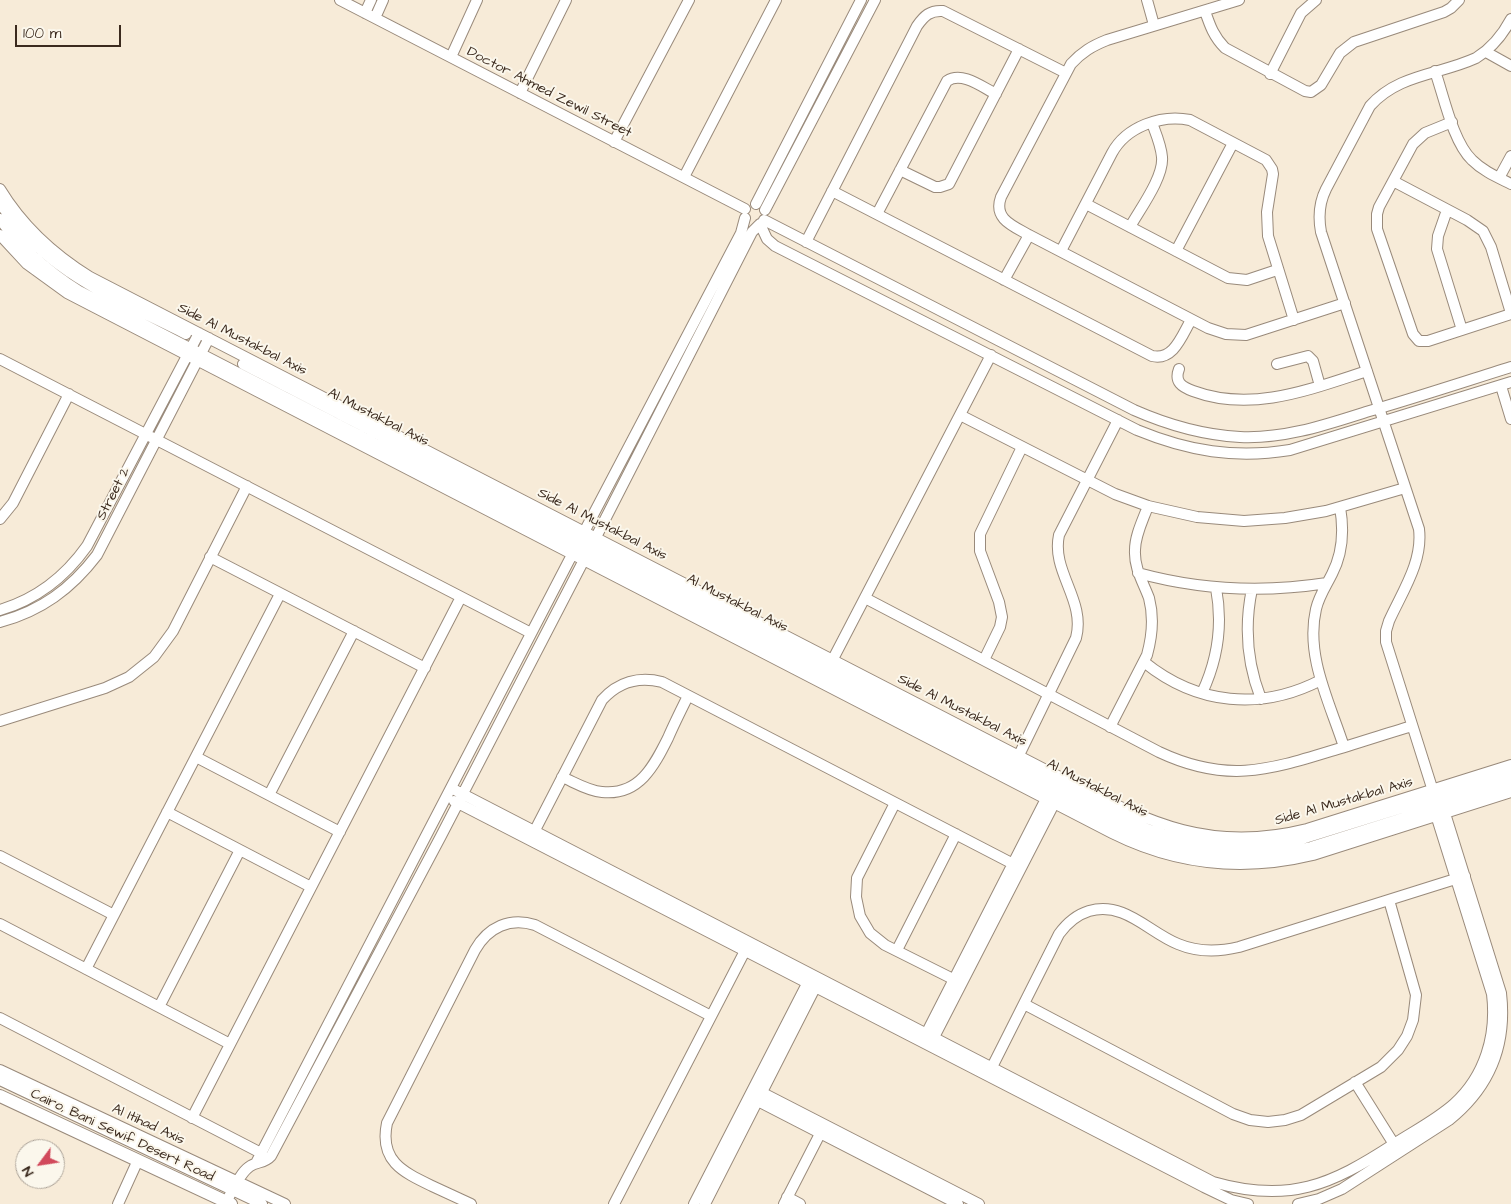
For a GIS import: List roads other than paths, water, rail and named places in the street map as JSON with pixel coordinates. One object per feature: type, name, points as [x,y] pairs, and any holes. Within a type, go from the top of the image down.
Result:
[{"type":"main road","name":"Cairo, Bani Sewif Desert Road","points":[[0,1096],[138,1160],[232,1195]]},
{"type":"street","name":"Doctor Ahmed Zewil Street","points":[[340,0],[684,178],[745,214]]},
{"type":"street","points":[[370,15],[371,0]]},
{"type":"street","points":[[370,15],[383,0]]},
{"type":"street","points":[[451,57],[477,0]]},
{"type":"street","points":[[520,93],[566,0]]},
{"type":"street","points":[[614,142],[689,0]]},
{"type":"street","points":[[684,178],[776,0]]},
{"type":"street","points":[[756,204],[861,0]]},
{"type":"street","points":[[232,1195],[246,1170],[259,1158],[579,543],[712,301],[762,220],[875,0]]},
{"type":"street","points":[[1147,0],[1154,25]]},
{"type":"street","points":[[1239,0],[1107,40],[1087,49],[1071,64],[1066,73],[999,203],[999,210],[1004,221],[1215,331],[1234,335],[1253,333],[1345,304]]},
{"type":"street","points":[[1270,74],[1301,14],[1316,0]]},
{"type":"street","points":[[1205,11],[1215,38],[1225,48],[1304,91],[1315,91],[1321,85],[1336,58],[1354,42],[1444,12],[1459,0]]},
{"type":"street","points":[[806,242],[918,26],[927,14],[943,11],[1066,73]]},
{"type":"street","points":[[990,1072],[1213,1182],[1246,1194],[1281,1196],[1316,1190],[1449,1120],[1468,1103],[1484,1082],[1490,1070],[1499,1045],[1502,1019],[1501,993],[1461,877],[1387,645],[1386,636],[1389,621],[1416,562],[1419,550],[1418,530],[1319,223],[1319,214],[1322,197],[1370,106],[1378,96],[1399,83],[1466,63],[1486,52],[1497,42],[1511,18]]},
{"type":"street","points":[[900,170],[935,187],[949,184],[1019,49]]},
{"type":"street","points":[[1486,52],[1511,66]]},
{"type":"street","points":[[1435,71],[1461,146],[1479,166],[1511,184]]},
{"type":"street","points":[[877,214],[947,82],[954,78],[963,78],[996,94]]},
{"type":"street","points":[[1061,251],[1116,145],[1132,131],[1152,123],[1169,118],[1190,120],[1266,160],[1272,169],[1273,174],[1268,196],[1266,224],[1277,270],[1294,320]]},
{"type":"street","points":[[1393,182],[1476,225],[1488,238],[1511,314],[1423,342],[1419,341],[1413,334],[1377,229],[1376,221],[1379,207],[1409,151],[1419,138],[1433,129],[1452,122]]},
{"type":"street","points":[[1130,227],[1159,175],[1162,165],[1161,148],[1152,123]]},
{"type":"street","points":[[1176,251],[1233,142]]},
{"type":"street","points":[[1499,178],[1511,156]]},
{"type":"street","name":"Side Al Mustakbal Axis","points":[[0,189],[22,221],[37,237],[71,266],[193,344]]},
{"type":"street","points":[[832,191],[1156,357],[1161,358],[1170,354],[1191,320]]},
{"type":"street","points":[[0,203],[34,244],[67,272],[193,344]]},
{"type":"street","points":[[0,1018],[192,1118],[259,1158],[266,1161],[271,1156],[461,799],[590,549],[712,301],[741,233],[748,206],[756,204],[761,206],[762,220],[767,239],[775,246],[1137,430],[1167,441],[1193,448],[1234,454],[1264,454],[1303,448],[1506,384],[1511,419]]},
{"type":"street","points":[[1086,204],[1235,280],[1254,279],[1277,270]]},
{"type":"street","points":[[1447,210],[1438,236],[1437,245],[1462,330]]},
{"type":"street","points":[[745,214],[750,224],[762,220],[1134,410],[1169,424],[1204,433],[1241,437],[1278,436],[1313,429],[1511,367]]},
{"type":"street","points":[[0,219],[32,255],[62,280],[79,291],[203,349]]},
{"type":"street","name":"Side Al Mustakbal Axis","points":[[0,234],[28,264],[67,293],[193,344],[590,549],[833,659],[1019,755],[1043,772],[1154,822],[1199,834],[1230,838],[1261,838],[1511,792]]},
{"type":"street","points":[[1004,280],[1029,235]]},
{"type":"street","points":[[833,659],[960,415],[986,353],[989,336]]},
{"type":"street","name":"Street 2","points":[[0,610],[41,592],[77,559],[95,532],[193,344]]},
{"type":"street","name":"Side Al Mustakbal Axis","points":[[203,349],[579,543]]},
{"type":"street","name":"Street 2","points":[[0,622],[28,613],[42,605],[68,587],[97,555],[203,349]]},
{"type":"street","points":[[1277,364],[1306,356],[1310,357],[1313,361],[1320,386]]},
{"type":"street","points":[[0,359],[531,634]]},
{"type":"street","points":[[1179,369],[1177,378],[1181,386],[1206,395],[1243,400],[1277,398],[1297,394],[1367,371]]},
{"type":"street","points":[[0,519],[13,504],[69,394]]},
{"type":"street","points":[[960,415],[1115,494],[1148,506],[1197,517],[1244,521],[1286,518],[1340,507],[1405,488]]},
{"type":"street","points":[[1019,755],[1076,638],[1079,624],[1076,606],[1058,557],[1060,530],[1118,420]]},
{"type":"street","points":[[984,660],[1000,627],[1002,617],[999,602],[980,550],[980,534],[1022,447]]},
{"type":"street","points":[[0,721],[106,688],[138,671],[154,657],[167,640],[247,486]]},
{"type":"street","points":[[1110,727],[1144,662],[1150,646],[1152,618],[1149,600],[1138,573],[1135,558],[1135,542],[1148,506]]},
{"type":"street","points":[[1340,507],[1342,543],[1335,569],[1318,600],[1313,632],[1314,653],[1321,680],[1344,747]]},
{"type":"street","name":"Al Mustakbal Axis","points":[[579,543],[1054,793],[1149,830],[1188,842],[1228,847],[1260,847],[1292,842],[1511,784]]},
{"type":"street","name":"Al Mustakbal Axis","points":[[590,549],[1043,772],[1054,793]]},
{"type":"street","points":[[210,557],[425,668]]},
{"type":"street","points":[[1138,573],[1216,588],[1252,590],[1290,588],[1327,583]]},
{"type":"street","points":[[1202,693],[1212,671],[1218,648],[1220,612],[1216,588]]},
{"type":"street","points":[[1252,590],[1247,638],[1253,675],[1261,699]]},
{"type":"street","points":[[86,969],[280,594]]},
{"type":"street","points":[[192,1118],[461,597]]},
{"type":"street","points":[[865,598],[1110,727],[1172,758],[1197,766],[1224,771],[1251,771],[1278,767],[1412,726]]},
{"type":"street","points":[[269,795],[354,631]]},
{"type":"street","points":[[1144,662],[1171,680],[1202,693],[1231,699],[1261,699],[1292,692],[1321,680]]},
{"type":"street","points":[[533,836],[598,705],[606,695],[617,687],[636,680],[649,680],[662,682],[1017,866]]},
{"type":"street","points":[[562,776],[600,792],[621,791],[634,785],[646,775],[656,762],[688,696]]},
{"type":"street","points":[[196,757],[340,832]]},
{"type":"street","name":"Side Al Mustakbal Axis","points":[[1054,793],[1143,847],[1181,858],[1227,865],[1262,864],[1296,859],[1438,804],[1511,765]]},
{"type":"street","name":"Al Mustakbal Axis","points":[[1438,804],[1511,774]]},
{"type":"street","points":[[449,792],[990,1072],[1204,1187],[1231,1200],[1248,1204]]},
{"type":"street","points":[[928,1040],[1054,793]]},
{"type":"street","points":[[895,802],[858,878],[856,891],[858,910],[867,927],[880,941],[958,982]]},
{"type":"street","points":[[167,812],[311,887]]},
{"type":"street","points":[[897,950],[956,834]]},
{"type":"street","points":[[158,1007],[240,850]]},
{"type":"street","points":[[0,856],[114,915]]},
{"type":"street","points":[[990,1072],[1059,934],[1074,918],[1086,912],[1108,909],[1122,912],[1178,944],[1197,949],[1218,950],[1239,947],[1461,877]]},
{"type":"street","points":[[1024,1004],[1233,1114],[1250,1120],[1268,1122],[1293,1118],[1308,1112],[1380,1067],[1398,1050],[1410,1029],[1415,1012],[1416,995],[1388,900]]},
{"type":"street","points":[[471,1204],[402,1170],[390,1155],[386,1142],[386,1130],[387,1123],[475,950],[488,933],[507,923],[522,922],[535,925],[711,1016]]},
{"type":"street","points":[[0,924],[230,1044]]},
{"type":"street","points":[[614,1204],[747,947]]},
{"type":"street","points":[[694,1204],[756,1094],[814,981]]},
{"type":"street","name":"Al Itihad Axis","points":[[0,1070],[232,1195],[285,1204]]},
{"type":"street","name":"Al Itihad Axis","points":[[0,1080],[232,1195],[262,1204]]},
{"type":"street","points":[[1355,1082],[1396,1148]]},
{"type":"street","points":[[756,1094],[954,1200],[979,1204]]},
{"type":"street","points":[[705,1204],[756,1094]]},
{"type":"street","points":[[800,1204],[786,1201],[822,1129]]},
{"type":"street","points":[[1298,1204],[1319,1199],[1342,1189],[1396,1148]]},
{"type":"street","points":[[118,1204],[138,1160]]}]
